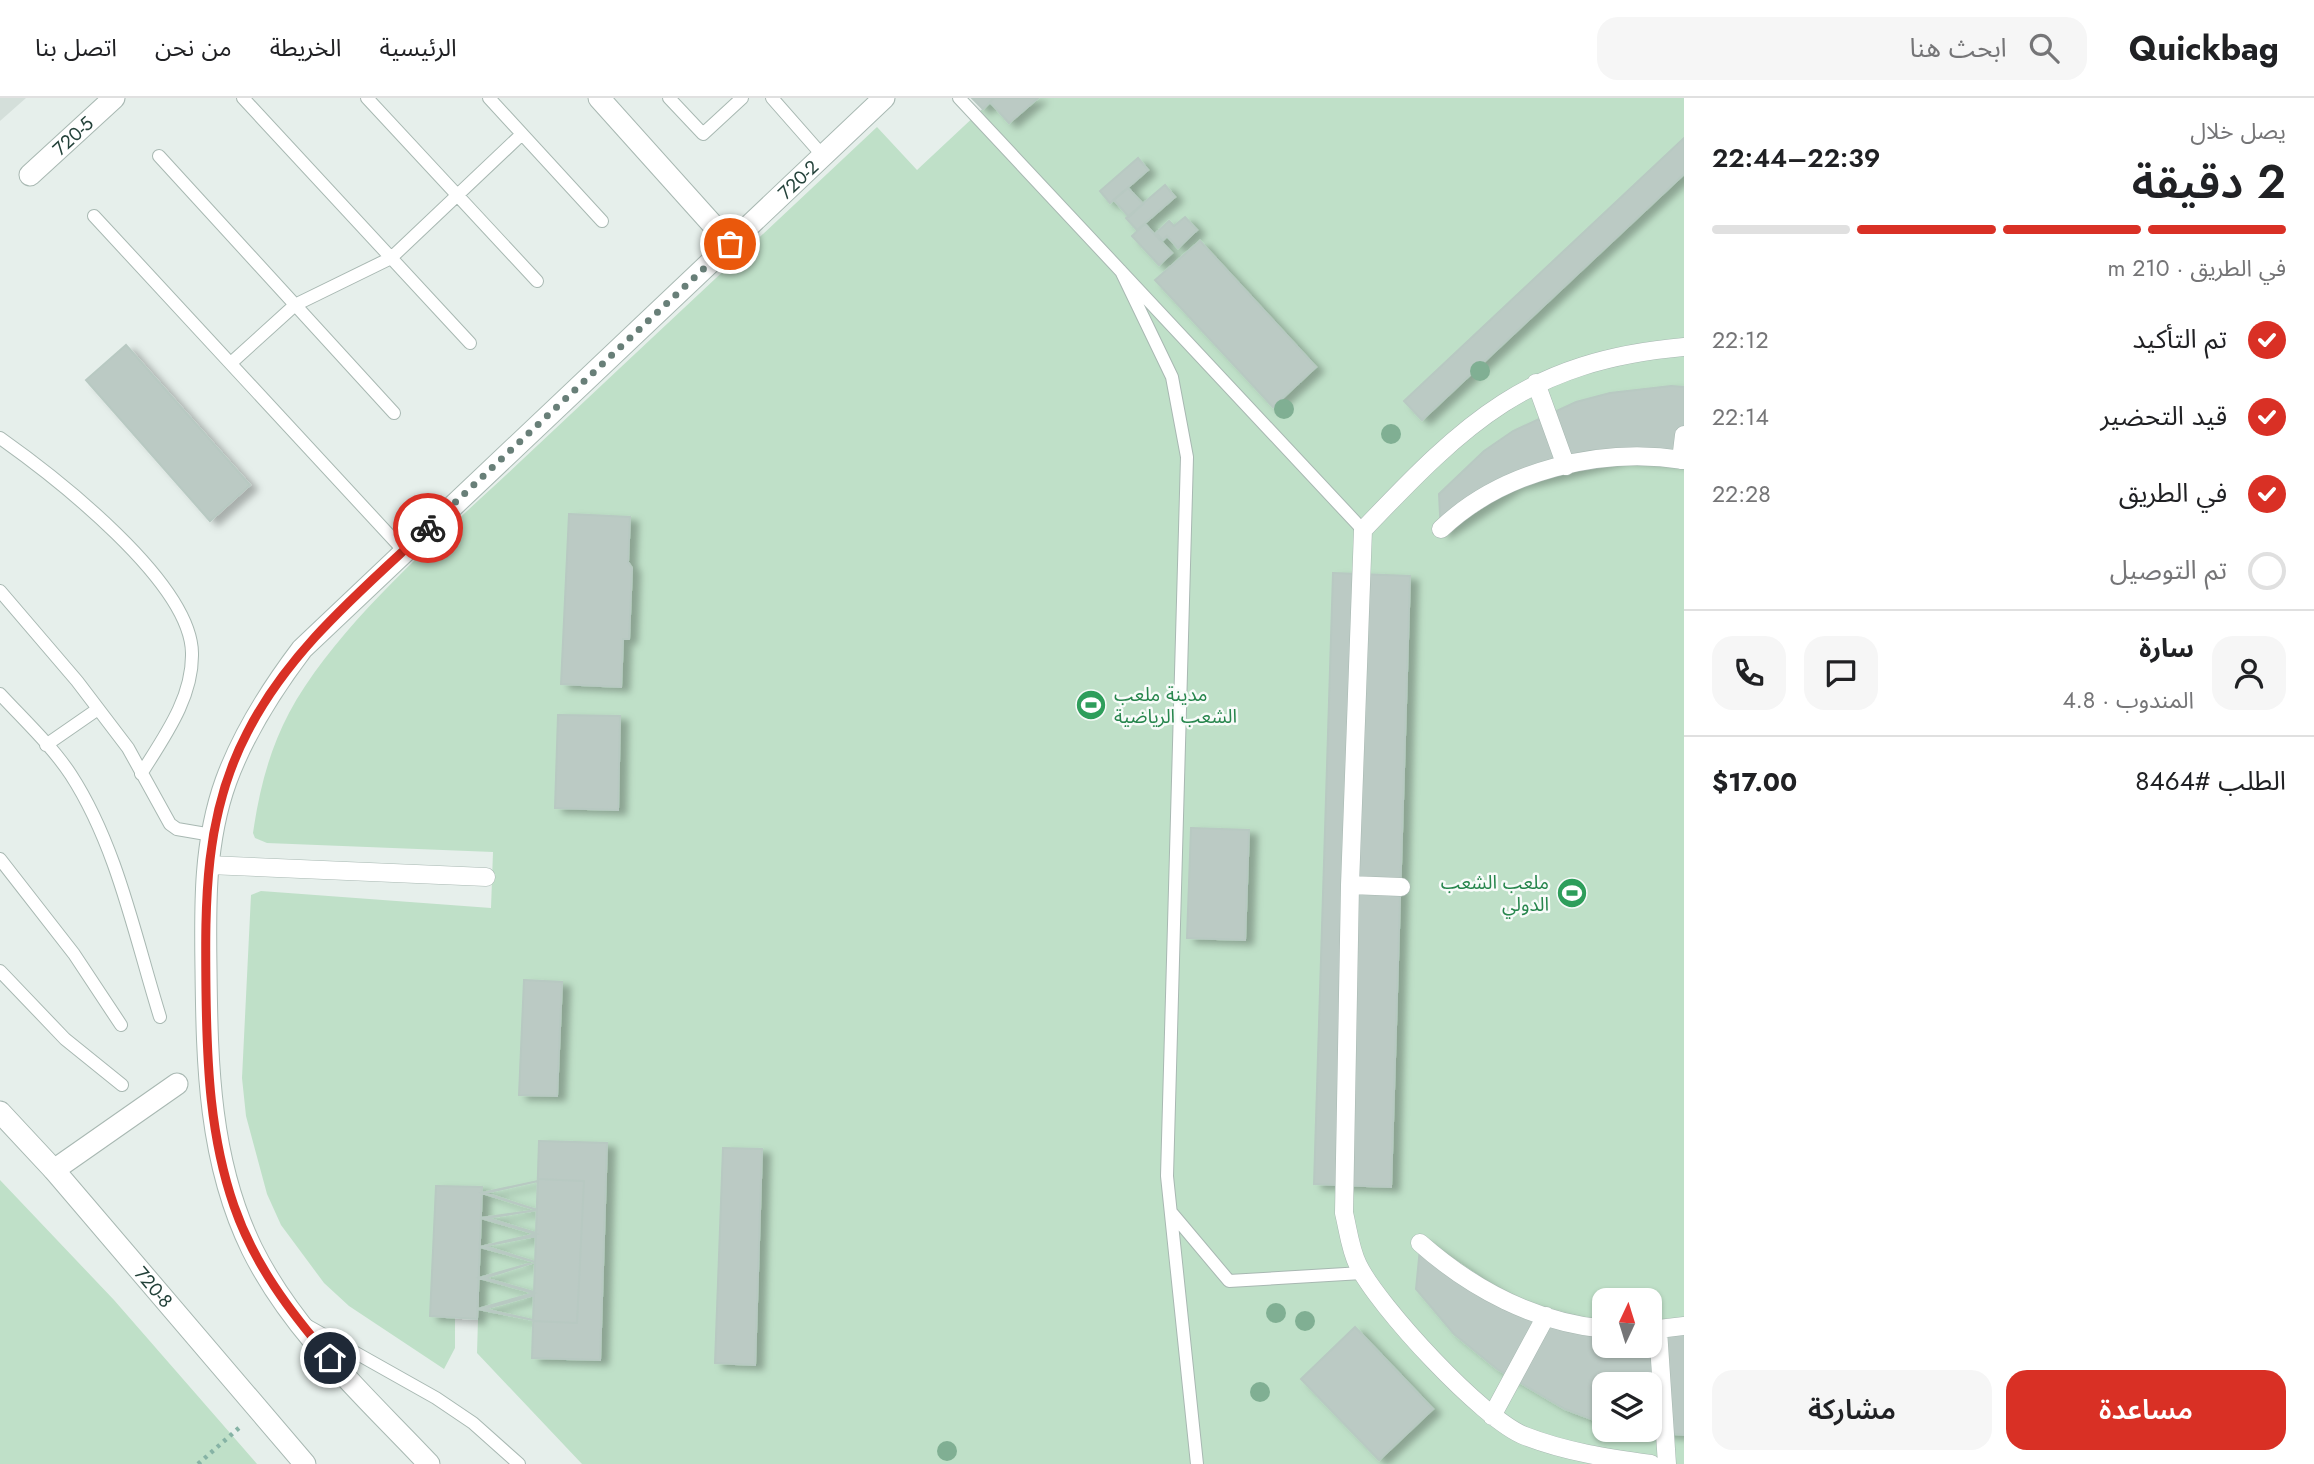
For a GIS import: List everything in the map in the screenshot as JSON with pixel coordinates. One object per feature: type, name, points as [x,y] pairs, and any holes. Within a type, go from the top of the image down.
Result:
[{"type":"street","name":"720-5","points":[[30,175],[114,98]]},
{"type":"street","points":[[598,98],[730,244]]},
{"type":"street","name":"720-2","points":[[295,1318],[252,1249],[234,1208],[221,1165],[206,1067],[205,891],[208,865],[212,835],[226,782],[246,734],[271,690],[302,649],[884,98]]},
{"type":"street","points":[[1651,1464],[1582,1454],[1523,1436],[1492,1416],[1459,1387],[1369,1285],[1356,1262],[1345,1213],[1350,885],[1363,530],[1454,439],[1502,403],[1536,383],[1610,357],[1684,347]]},
{"type":"street","points":[[1536,383],[1566,466]]},
{"type":"street","points":[[1441,529],[1491,494],[1539,473],[1620,456],[1682,460],[1684,435]]},
{"type":"street","points":[[208,865],[486,877]]},
{"type":"street","points":[[1350,885],[1401,887]]},
{"type":"street","points":[[54,1170],[177,1084]]},
{"type":"street","name":"720-8","points":[[0,1112],[54,1170],[304,1464]]},
{"type":"street","points":[[1420,1243],[1443,1263],[1487,1292],[1546,1316],[1592,1326]]},
{"type":"street","points":[[1492,1416],[1546,1316]]},
{"type":"street","points":[[295,1318],[429,1464]]},
{"type":"street","points":[[1662,1329],[1684,1326]]},
{"type":"street","points":[[1657,1358],[1667,1464]]},
{"type":"lane","points":[[243,98],[470,343]]},
{"type":"lane","points":[[367,98],[537,281]]},
{"type":"lane","points":[[489,98],[602,220]]},
{"type":"lane","points":[[670,98],[703,134],[742,98]]},
{"type":"lane","points":[[772,98],[823,156]]},
{"type":"lane","points":[[959,98],[1363,530]]},
{"type":"lane","points":[[230,363],[295,305],[391,258],[522,134]]},
{"type":"lane","points":[[159,156],[394,413]]},
{"type":"lane","points":[[94,216],[404,551]]},
{"type":"lane","points":[[1121,271],[1172,377],[1187,457],[1167,1176],[1197,1464]]},
{"type":"lane","points":[[0,438],[45,470],[152,570],[184,618],[192,651],[188,688],[172,725],[141,774]]},
{"type":"lane","points":[[0,591],[128,748],[170,824],[177,829],[212,835]]},
{"type":"lane","points":[[0,694],[70,774],[103,842],[160,1017]]},
{"type":"lane","points":[[46,745],[98,709]]},
{"type":"lane","points":[[0,859],[74,954],[121,1025]]},
{"type":"lane","points":[[0,971],[65,1039],[122,1085]]},
{"type":"lane","points":[[1171,1212],[1229,1281],[1362,1273]]},
{"type":"lane","points":[[295,1318],[436,1398],[473,1423],[519,1464]]},
{"type":"path","points":[[198,1464],[258,1410]]},
{"type":"shaded area","points":[[0,98],[26,98],[0,121]]},
{"type":"green space","name":"مدينة ملعب الشعب الرياضية","points":[[994,98],[1684,98],[1684,1464],[582,1464],[477,1353],[482,1188],[436,1186],[430,1316],[455,1318],[455,1348],[444,1369],[349,1306],[324,1283],[281,1225],[267,1194],[246,1116],[242,1078],[251,895],[261,891],[491,908],[493,852],[267,843],[255,838],[255,817],[266,772],[289,713],[336,645],[364,612],[428,547],[877,127],[917,170]]},
{"type":"green space","points":[[0,1180],[114,1300],[257,1464],[0,1464]]},
{"type":"building","points":[[972,98],[994,98],[983,109]]},
{"type":"building","points":[[994,98],[1038,98],[1009,123],[990,102]]},
{"type":"building","points":[[1684,138],[1684,174],[1422,420],[1404,401]]},
{"type":"building","points":[[1138,158],[1148,170],[1110,203],[1100,191]]},
{"type":"building","points":[[1165,185],[1175,197],[1137,230],[1126,218]]},
{"type":"building","points":[[1128,188],[1143,204],[1129,217],[1114,200]]},
{"type":"building","points":[[1185,217],[1197,230],[1178,248],[1167,236],[1163,240],[1156,233],[1169,221],[1174,226]]},
{"type":"building","points":[[1145,224],[1172,253],[1159,265],[1132,236]]},
{"type":"building","points":[[1200,241],[1316,367],[1273,407],[1155,280]]},
{"type":"building","points":[[126,345],[250,485],[210,521],[86,380]]},
{"type":"building","points":[[1684,387],[1684,463],[1621,459],[1516,485],[1441,534],[1439,494],[1484,451],[1513,431],[1576,402],[1610,393]]},
{"type":"building","points":[[569,514],[630,517],[628,562],[632,568],[629,639],[623,639],[621,687],[561,684]]},
{"type":"building","points":[[1333,573],[1410,576],[1391,1187],[1314,1184]]},
{"type":"building","points":[[558,715],[620,716],[618,810],[555,808]]},
{"type":"building","points":[[1191,828],[1249,830],[1245,940],[1187,938]]},
{"type":"building","points":[[524,980],[562,982],[557,1096],[519,1095]]},
{"type":"building","points":[[539,1141],[607,1143],[600,1360],[532,1358]]},
{"type":"building","points":[[723,1148],[762,1149],[755,1365],[715,1363]]},
{"type":"building","points":[[538,1179],[584,1181],[577,1323],[533,1321]]},
{"type":"building","points":[[538,1181],[485,1193],[537,1210],[482,1193]]},
{"type":"building","points":[[436,1186],[482,1187],[477,1319],[430,1316]]},
{"type":"building","points":[[537,1210],[487,1218],[536,1234],[481,1218]]},
{"type":"building","points":[[536,1234],[536,1236],[486,1246]]},
{"type":"building","points":[[1421,1238],[1510,1298],[1592,1321],[1592,1358],[1662,1358],[1662,1325],[1684,1322],[1684,1435],[1662,1433],[1662,1372],[1592,1372],[1592,1419],[1565,1409],[1497,1369],[1454,1334],[1416,1289]]},
{"type":"building","points":[[484,1246],[535,1262],[480,1247]]},
{"type":"building","points":[[535,1262],[484,1278],[534,1293],[479,1278]]},
{"type":"building","points":[[534,1293],[484,1309],[533,1320],[478,1309]]},
{"type":"building","points":[[1355,1327],[1433,1409],[1379,1460],[1301,1379]]},
{"type":"way so far","points":[[428,528],[730,244]]},
{"type":"place","name":"مدينة ملعب الشعب الرياضية","points":[[1091,705]]},
{"type":"place","name":"ملعب الشعب الدولي","points":[[1572,893]]},
{"type":"route","points":[[330,1358],[295,1318],[274,1288],[252,1249],[234,1208],[221,1165],[206,1067],[205,891],[209,854],[226,782],[246,734],[271,690],[302,649],[428,528]]}]
